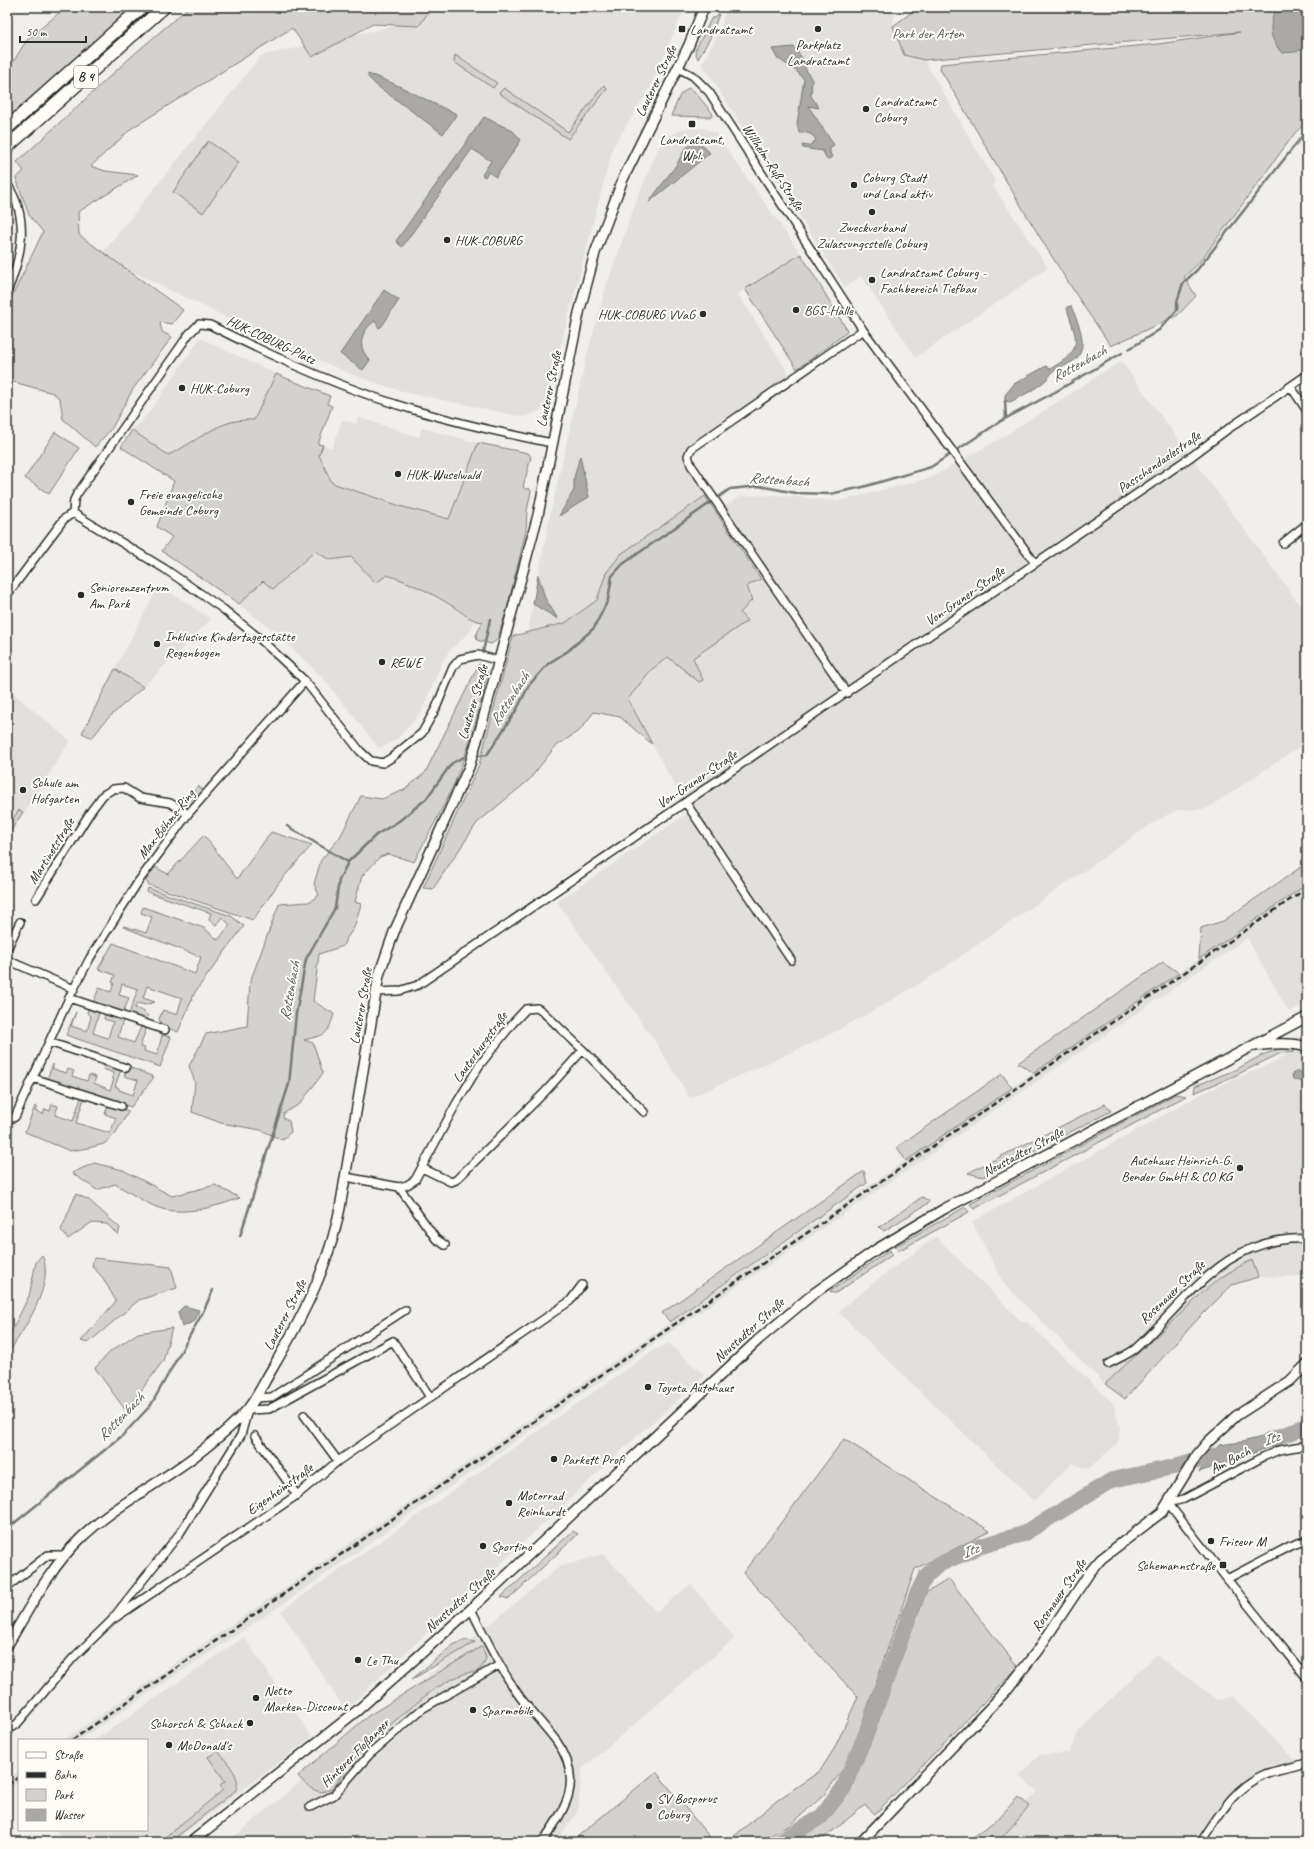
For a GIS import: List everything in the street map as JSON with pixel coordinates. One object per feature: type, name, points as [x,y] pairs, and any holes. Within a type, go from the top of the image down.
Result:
[{"type":"highway","name":"B 4","points":[[7,128],[142,7]]},
{"type":"highway","name":"B 4","points":[[7,147],[164,7]]},
{"type":"street","name":"Lauterer Straße","points":[[7,1646],[50,1575],[65,1555],[103,1518],[194,1457],[248,1410],[279,1358],[320,1277],[337,1225],[379,975],[394,932],[469,767],[500,661],[538,515],[579,313],[595,252],[623,179],[678,68],[704,7]]},
{"type":"street","name":"Willhelm-Ruß-Straße","points":[[678,68],[693,76],[709,92],[863,330],[1035,563]]},
{"type":"street","points":[[7,184],[12,192],[21,217],[22,233],[17,268],[7,292]]},
{"type":"street","name":"HUK-COBURG-Platz","points":[[73,513],[74,500],[124,425],[189,334],[196,326],[203,324],[319,376],[364,393],[464,424],[552,442]]},
{"type":"street","points":[[847,693],[691,465],[688,456],[691,449],[863,330]]},
{"type":"street","name":"Passchendaelestraße","points":[[1026,569],[1192,456],[1228,429],[1307,375]]},
{"type":"street","points":[[1291,387],[1307,411]]},
{"type":"street","points":[[7,595],[64,519],[73,513],[165,569],[223,609],[259,638],[305,681],[360,751],[371,760],[383,763],[422,733],[436,708],[454,666],[460,659],[466,656],[478,655],[500,661]]},
{"type":"street","points":[[1283,543],[1307,524]]},
{"type":"street","name":"Von-Gruner-Straße","points":[[376,992],[399,991],[415,988],[1026,569]]},
{"type":"street","name":"Max-Böhme-Ring","points":[[7,1120],[15,1117],[69,998],[91,956],[114,918],[188,814],[305,681]]},
{"type":"street","name":"Martinetstraße","points":[[36,899],[91,811],[103,795],[113,789],[124,788],[140,798],[170,804],[188,814]]},
{"type":"street","points":[[686,803],[791,960]]},
{"type":"street","points":[[7,949],[20,922]]},
{"type":"street","points":[[7,960],[74,989]]},
{"type":"street","points":[[69,998],[165,1030]]},
{"type":"street","name":"Lauterburgstraße","points":[[399,1187],[407,1185],[415,1180],[456,1104],[479,1066],[522,1012],[530,1008],[537,1008],[543,1012],[644,1112]]},
{"type":"street","name":"Neustadter Straße","points":[[190,1842],[358,1710],[471,1609],[780,1320],[830,1282],[902,1233],[944,1209],[1249,1046],[1306,1020]]},
{"type":"street","points":[[49,1042],[126,1068]]},
{"type":"street","points":[[1249,1046],[1293,1043],[1307,1047]]},
{"type":"street","points":[[422,1168],[450,1182],[456,1180],[544,1093],[583,1050]]},
{"type":"street","points":[[33,1078],[121,1106]]},
{"type":"street","points":[[346,1177],[399,1187],[436,1239],[445,1245]]},
{"type":"street","name":"Rosenauer Straße","points":[[1108,1364],[1134,1350],[1194,1287],[1225,1262],[1263,1244],[1281,1240],[1307,1239]]},
{"type":"street","name":"Eigenheimstraße","points":[[7,1730],[17,1724],[69,1663],[112,1620],[297,1495],[338,1461],[570,1301],[582,1285]]},
{"type":"street","points":[[255,1398],[272,1397],[406,1310]]},
{"type":"street","points":[[112,1620],[117,1611],[180,1533],[241,1435],[248,1410],[269,1409],[393,1341],[430,1397]]},
{"type":"street","name":"Rosenauer Straße","points":[[861,1842],[1005,1692],[1038,1650],[1090,1572],[1101,1560],[1153,1520],[1168,1503],[1188,1469],[1208,1442],[1236,1416],[1290,1381],[1307,1364]]},
{"type":"street","points":[[304,1415],[338,1461]]},
{"type":"street","points":[[255,1436],[297,1495]]},
{"type":"street","name":"Am Bach","points":[[1168,1503],[1184,1500],[1279,1450],[1307,1445]]},
{"type":"street","points":[[1168,1503],[1226,1579],[1307,1678]]},
{"type":"street","points":[[1226,1579],[1290,1546],[1307,1540]]},
{"type":"street","points":[[7,1588],[48,1556],[65,1555]]},
{"type":"street","points":[[471,1609],[499,1665],[520,1697],[557,1742],[570,1768],[569,1797],[562,1813],[542,1842]]},
{"type":"street","name":"Hinterer Floßanger","points":[[310,1807],[334,1795],[369,1754],[422,1709],[499,1665]]},
{"type":"street","points":[[1201,1842],[1238,1792],[1262,1776],[1292,1768],[1307,1762]]},
{"type":"shaded area","points":[[420,7],[685,7],[651,86],[613,147],[544,409],[524,417],[404,392],[353,375],[267,337],[100,256],[261,56],[411,22]]},
{"type":"shaded area","points":[[725,7],[896,7],[893,26],[904,55],[924,60],[995,181],[993,186],[1048,268],[916,357],[861,276],[845,287],[702,64],[722,26]]},
{"type":"shaded area","points":[[705,128],[716,134],[801,254],[738,294],[786,369],[788,374],[787,379],[689,444],[685,458],[705,496],[621,554],[606,573],[598,598],[565,623],[528,632],[550,515],[586,359],[605,290],[638,196],[662,140],[683,129]]},
{"type":"shaded area","points":[[200,338],[276,374],[254,420],[240,419],[203,434],[184,448],[168,455],[132,430],[148,414]]},
{"type":"shaded area","points":[[1121,361],[1307,615],[1307,742],[1206,809],[1177,810],[1156,821],[934,975],[869,1013],[821,1039],[690,1098],[656,1043],[557,902],[689,812],[628,699],[650,671],[668,657],[703,680],[693,658],[746,621],[740,613],[746,586],[761,579],[716,512],[741,496],[775,495],[839,501],[930,478],[1003,437]]},
{"type":"shaded area","name":"HUK-Wuselwald","points":[[358,417],[419,437],[422,428],[478,443],[449,519],[403,507],[332,483],[326,466],[319,455],[323,445],[332,448],[342,420],[356,424]]},
{"type":"shaded area","points":[[316,551],[330,560],[351,557],[376,583],[387,575],[404,580],[453,607],[474,622],[470,632],[450,650],[443,660],[422,711],[400,736],[387,745],[379,748],[322,677],[275,632],[239,604],[263,581],[273,589]]},
{"type":"shaded area","name":"Inklusive Kindertagesstätte Regenbogen","points":[[159,585],[211,619],[143,687],[115,669]]},
{"type":"shaded area","name":"Schule am Hofgarten","points":[[7,688],[70,741],[7,839]]},
{"type":"shaded area","points":[[1307,884],[1307,1002],[1289,1012],[1247,938],[672,1331],[293,1597],[80,1739],[65,1739]]},
{"type":"shaded area","points":[[1307,1044],[1307,1276],[1258,1277],[1252,1260],[1208,1286],[1194,1301],[1105,1384],[1005,1285],[972,1222],[1201,1094],[1267,1065]]},
{"type":"shaded area","points":[[936,1237],[1021,1321],[1026,1321],[1113,1403],[1120,1427],[1118,1443],[1088,1469],[1072,1463],[1034,1501],[838,1312],[877,1280]]},
{"type":"shaded area","points":[[668,1343],[705,1376],[625,1447],[345,1710],[281,1611],[651,1352]]},
{"type":"shaded area","points":[[603,1554],[656,1612],[691,1584],[735,1638],[582,1769],[578,1811],[556,1842],[228,1842],[559,1567]]},
{"type":"shaded area","points":[[244,1637],[312,1737],[173,1842],[63,1842],[57,1831],[148,1831],[148,1739],[96,1739]]},
{"type":"shaded area","points":[[1156,1655],[1218,1700],[1232,1696],[1297,1762],[1253,1786],[1232,1805],[1207,1842],[995,1842],[996,1838],[1037,1791],[1019,1776],[1039,1755],[1069,1753],[1079,1731]]},
{"type":"shaded area","points":[[18,1772],[18,1782],[7,1789],[7,1780]]},
{"type":"green space","points":[[66,7],[132,7],[7,119],[7,72],[26,41]]},
{"type":"green space","points":[[189,7],[432,7],[419,26],[373,24],[312,57],[292,28],[132,128],[91,166],[105,171],[138,175],[78,212],[79,235],[183,310],[172,324],[160,322],[162,332],[172,337],[133,389],[112,428],[95,447],[63,419],[60,399],[53,393],[10,381],[7,371],[7,307],[43,232],[29,215],[16,178],[24,171],[17,162],[132,56]]},
{"type":"green space","name":"Park der Arten","points":[[919,7],[1307,7],[1307,121],[1295,133],[1199,263],[1184,277],[1196,296],[1178,315],[1111,346],[1023,209],[940,69],[941,64],[1158,44],[1240,32],[924,60],[904,55],[893,26]]},
{"type":"green space","points":[[719,14],[710,38],[698,59],[695,51],[711,19]]},
{"type":"green space","points":[[455,55],[497,83],[493,88],[454,62]]},
{"type":"green space","points":[[604,85],[607,89],[568,139],[499,93],[504,88],[568,132]]},
{"type":"green space","points":[[688,88],[694,91],[713,114],[711,117],[671,116],[680,95]]},
{"type":"green space","points":[[208,141],[239,162],[203,213],[173,192]]},
{"type":"green space","name":"BGS-Halle","points":[[801,254],[847,330],[846,333],[797,369],[745,289]]},
{"type":"green space","points":[[276,374],[330,396],[327,404],[332,406],[318,444],[323,445],[319,455],[332,483],[403,507],[449,519],[478,443],[528,453],[531,457],[523,487],[527,490],[529,488],[531,491],[527,511],[526,531],[507,609],[497,640],[491,644],[477,640],[476,635],[483,622],[471,619],[446,602],[421,589],[387,575],[376,583],[351,557],[330,560],[315,551],[273,589],[263,581],[239,604],[162,551],[172,537],[157,527],[174,481],[121,447],[132,430],[168,455],[219,426],[241,420],[254,420]]},
{"type":"green space","points":[[55,432],[79,448],[49,494],[25,478]]},
{"type":"green space","points":[[705,496],[761,579],[747,586],[752,600],[740,613],[747,621],[693,658],[703,680],[699,682],[668,657],[650,671],[628,699],[652,744],[620,717],[594,712],[580,730],[555,747],[529,780],[477,823],[433,889],[423,888],[479,765],[513,636],[565,623],[597,600],[606,573],[621,554]]},
{"type":"green space","points":[[479,664],[483,666],[487,672],[469,745],[450,793],[414,862],[388,854],[380,857],[362,876],[355,902],[361,904],[354,928],[343,946],[319,954],[313,1001],[334,1014],[325,1033],[317,1037],[304,1040],[313,1043],[323,1073],[300,1104],[284,1113],[283,1118],[289,1121],[291,1132],[282,1140],[261,1130],[221,1123],[192,1112],[195,1082],[189,1066],[206,1034],[247,1026],[250,982],[279,904],[309,902],[319,895],[314,884],[321,860],[340,837],[361,796],[382,799],[404,790],[425,773]]},
{"type":"green space","points":[[115,669],[143,687],[106,720],[92,738],[82,733]]},
{"type":"green space","points":[[198,786],[203,790],[191,805],[182,805]]},
{"type":"green space","points":[[19,810],[23,812],[7,836],[7,827]]},
{"type":"green space","points":[[271,832],[312,845],[281,880],[253,920],[149,885],[146,881],[155,867],[168,874],[204,835],[237,879]]},
{"type":"green space","points":[[1304,865],[1307,869],[1307,884],[1199,959],[1201,928],[1223,921]]},
{"type":"green space","points":[[148,888],[231,916],[244,926],[195,992],[178,1032],[162,1026],[159,1019],[163,1010],[177,1015],[182,998],[147,986],[143,998],[155,1002],[145,1005],[137,1003],[135,1008],[143,1011],[148,1016],[146,1020],[129,1014],[138,989],[122,984],[119,995],[129,998],[123,1013],[93,1003],[99,988],[111,992],[114,983],[112,982],[115,975],[98,969],[113,943],[195,974],[201,957],[123,927],[124,926],[146,933],[152,917],[141,913],[143,907],[204,928],[218,940],[230,925],[222,917],[216,925],[209,919],[211,913],[147,892]]},
{"type":"green space","points":[[1163,962],[1179,973],[1034,1073],[1018,1063]]},
{"type":"green space","points":[[88,1009],[99,1013],[93,1033],[108,1038],[113,1022],[104,1019],[105,1014],[123,1020],[118,1037],[134,1043],[141,1027],[146,1029],[140,1047],[145,1048],[144,1051],[157,1055],[162,1035],[171,1037],[160,1067],[66,1035],[76,1012],[71,1026],[87,1031],[91,1017],[87,1013]]},
{"type":"green space","points":[[1283,1047],[1294,1047],[1294,1052],[1279,1054],[1234,1076],[1194,1093],[1195,1086],[1237,1069],[1260,1056]]},
{"type":"green space","points":[[53,1064],[53,1069],[66,1073],[68,1069],[74,1071],[72,1076],[87,1081],[89,1075],[96,1077],[94,1083],[110,1090],[114,1079],[112,1078],[114,1073],[103,1069],[105,1064],[121,1070],[115,1086],[119,1088],[119,1090],[133,1095],[138,1080],[124,1076],[129,1067],[154,1077],[131,1107],[47,1079]]},
{"type":"green space","points":[[1002,1074],[1012,1088],[906,1161],[897,1147]]},
{"type":"green space","points":[[1176,1094],[1186,1096],[974,1209],[970,1204]]},
{"type":"green space","points":[[81,1098],[84,1099],[76,1123],[110,1133],[116,1118],[105,1114],[108,1105],[129,1111],[115,1134],[104,1144],[70,1151],[25,1132],[35,1106],[37,1107],[35,1111],[43,1114],[45,1109],[50,1111],[52,1104],[58,1106],[55,1115],[73,1121]]},
{"type":"green space","points":[[1105,1104],[1111,1111],[983,1177],[968,1173]]},
{"type":"green space","points":[[94,1163],[123,1170],[172,1196],[215,1185],[240,1198],[220,1205],[198,1210],[166,1210],[151,1205],[115,1184],[97,1190],[72,1173]]},
{"type":"green space","points":[[864,1171],[867,1183],[670,1322],[662,1313]]},
{"type":"green space","points":[[76,1194],[89,1200],[120,1228],[118,1235],[107,1224],[91,1223],[68,1239],[61,1230]]},
{"type":"green space","points":[[922,1197],[929,1201],[927,1204],[884,1231],[879,1227]]},
{"type":"green space","points":[[965,1207],[969,1212],[898,1251],[894,1247]]},
{"type":"green space","points":[[890,1250],[892,1255],[836,1293],[830,1291]]},
{"type":"green space","points":[[42,1255],[45,1267],[45,1279],[41,1293],[29,1320],[7,1355],[7,1340],[29,1296],[36,1262]]},
{"type":"green space","points":[[94,1258],[171,1267],[177,1288],[139,1300],[88,1343],[81,1341],[116,1301],[103,1278],[92,1266]]},
{"type":"green space","points":[[1252,1260],[1258,1277],[1232,1285],[1196,1321],[1125,1399],[1105,1384],[1214,1283],[1228,1273]]},
{"type":"green space","points":[[172,1328],[163,1361],[126,1411],[95,1368],[111,1351],[138,1333]]},
{"type":"green space","points":[[844,1439],[990,1531],[915,1569],[849,1761],[824,1795],[790,1825],[759,1842],[727,1842],[779,1799],[820,1771],[834,1749],[858,1697],[743,1573]]},
{"type":"green space","points":[[573,1531],[578,1534],[509,1599],[501,1597]]},
{"type":"green space","points":[[949,1579],[1018,1667],[875,1814],[865,1805],[819,1842],[793,1842],[833,1813],[850,1792],[926,1593]]},
{"type":"green space","points":[[465,1640],[475,1642],[411,1680],[453,1645]]},
{"type":"green space","points":[[482,1646],[486,1658],[480,1669],[454,1678],[424,1697],[364,1749],[345,1769],[332,1789],[324,1791],[315,1790],[307,1786],[298,1776],[368,1716]]},
{"type":"green space","points":[[218,1751],[235,1774],[237,1780],[236,1790],[170,1842],[159,1842],[223,1790],[220,1785],[225,1781],[208,1757]]},
{"type":"green space","name":"SV Bosporus Coburg","points":[[656,1772],[712,1840],[710,1842],[571,1842]]},
{"type":"green space","points":[[1018,1797],[1030,1806],[998,1842],[966,1842],[995,1822]]},
{"type":"water","points":[[1275,7],[1307,7],[1307,47],[1295,52],[1282,53],[1277,47],[1271,31]]},
{"type":"water","points":[[794,47],[805,62],[805,68],[812,80],[811,96],[819,108],[808,106],[834,145],[830,148],[832,157],[827,160],[823,151],[803,148],[802,145],[809,146],[816,140],[809,134],[799,133],[797,124],[804,79],[795,70],[777,58],[772,49]]},
{"type":"water","points":[[368,74],[391,82],[457,114],[443,134],[376,85],[368,77]]},
{"type":"water","points":[[484,117],[513,131],[521,140],[496,177],[488,172],[485,177],[482,175],[491,161],[472,149],[402,247],[396,241]]},
{"type":"water","points":[[695,137],[710,153],[649,202],[677,164],[685,149],[696,140]]},
{"type":"water","points":[[384,290],[399,300],[382,326],[379,328],[375,321],[366,329],[362,339],[362,345],[363,350],[370,360],[363,370],[340,354]]},
{"type":"water","points":[[1071,306],[1079,325],[1082,339],[1082,346],[1077,358],[1052,372],[1045,381],[1027,393],[1010,402],[1005,401],[1005,395],[1014,384],[1046,366],[1050,369],[1071,353],[1074,348],[1075,336],[1067,307]]},
{"type":"water","points":[[580,456],[589,497],[559,516],[574,490],[574,478]]},
{"type":"water","points":[[538,575],[545,598],[558,619],[533,604]]},
{"type":"water","points":[[1298,1071],[1307,1076],[1307,1081],[1298,1081],[1293,1079],[1292,1074]]},
{"type":"water","points":[[184,1306],[199,1310],[195,1321],[182,1327],[178,1312]]},
{"type":"water","points":[[1291,1428],[1287,1441],[1199,1472],[1219,1445],[1242,1442],[1286,1431]]},
{"type":"waterway","name":"Rottenbach","points":[[1129,349],[1159,330],[1177,310],[1177,302],[1183,283],[1197,270],[1307,130]]},
{"type":"waterway","name":"Rottenbach","points":[[480,756],[487,755],[517,709],[529,685],[549,663],[568,651],[594,628],[608,600],[612,576],[623,564],[730,489],[759,486],[796,493],[830,494],[863,487],[931,467],[1001,421],[1122,353]]},
{"type":"waterway","points":[[1005,401],[1006,418]]},
{"type":"waterway","name":"Rottenbach","points":[[483,652],[490,619]]},
{"type":"waterway","name":"Rottenbach","points":[[240,1236],[289,1084],[296,1014],[306,959],[335,908],[339,880],[348,862],[376,835],[399,821],[426,799],[452,763],[464,757]]},
{"type":"waterway","points":[[287,826],[348,862]]},
{"type":"waterway","name":"Rottenbach","points":[[7,1529],[122,1436],[151,1405],[203,1312],[213,1290]]},
{"type":"waterway","name":"Itz","points":[[1269,1440],[1298,1430],[1307,1423]]},
{"type":"waterway","name":"Itz","points":[[779,1842],[822,1816],[843,1788],[867,1732],[917,1594],[926,1576],[938,1565],[978,1547],[1023,1534],[1112,1480],[1178,1466],[1231,1452]]},
{"type":"railway","points":[[73,1739],[1307,888]]},
{"type":"railway","points":[[7,1785],[18,1778]]},
{"type":"place","name":"Landratsamt","points":[[682,29]]},
{"type":"place","name":"Parkplatz Landratsamt","points":[[818,29]]},
{"type":"place","name":"Landratsamt Coburg","points":[[866,109]]},
{"type":"place","name":"Landratsamt, Wpl.","points":[[692,124]]},
{"type":"place","name":"Coburg Stadt und Land aktiv","points":[[854,185]]},
{"type":"place","name":"Zweckverband Zulassungsstelle Coburg","points":[[872,212]]},
{"type":"place","name":"HUK-COBURG","points":[[447,240]]},
{"type":"place","name":"Landratsamt Coburg - Fachbereich Tiefbau","points":[[872,280]]},
{"type":"place","name":"BGS-Halle","points":[[796,310]]},
{"type":"place","name":"HUK-COBURG VVaG","points":[[703,314]]},
{"type":"place","name":"HUK-Coburg","points":[[182,388]]},
{"type":"place","name":"HUK-Wuselwald","points":[[398,474]]},
{"type":"place","name":"Freie evangelische Gemeinde Coburg","points":[[131,502]]},
{"type":"place","name":"Seniorenzentrum Am Park","points":[[81,595]]},
{"type":"place","name":"Inklusive Kindertagesstätte Regenbogen","points":[[157,644]]},
{"type":"place","name":"REWE","points":[[382,662]]},
{"type":"place","name":"Schule am Hofgarten","points":[[23,790]]},
{"type":"place","name":"Autohaus Heinrich-G. Bender GmbH & CO KG","points":[[1240,1168]]},
{"type":"place","name":"Toyota Autohaus","points":[[648,1387]]},
{"type":"place","name":"Parkett Profi","points":[[554,1459]]},
{"type":"place","name":"Motorrad Reinhardt","points":[[509,1503]]},
{"type":"place","name":"Friseur M","points":[[1211,1541]]},
{"type":"place","name":"Sportino","points":[[483,1546]]},
{"type":"place","name":"Schemannstraße","points":[[1223,1565]]},
{"type":"place","name":"Le Thu","points":[[358,1660]]},
{"type":"place","name":"Netto Marken-Discount","points":[[256,1698]]},
{"type":"place","name":"Sparmobile","points":[[473,1710]]},
{"type":"place","name":"Schorsch & Schack","points":[[250,1723]]},
{"type":"place","name":"McDonald's","points":[[169,1745]]},
{"type":"place","name":"SV Bosporus Coburg","points":[[649,1806]]}]
